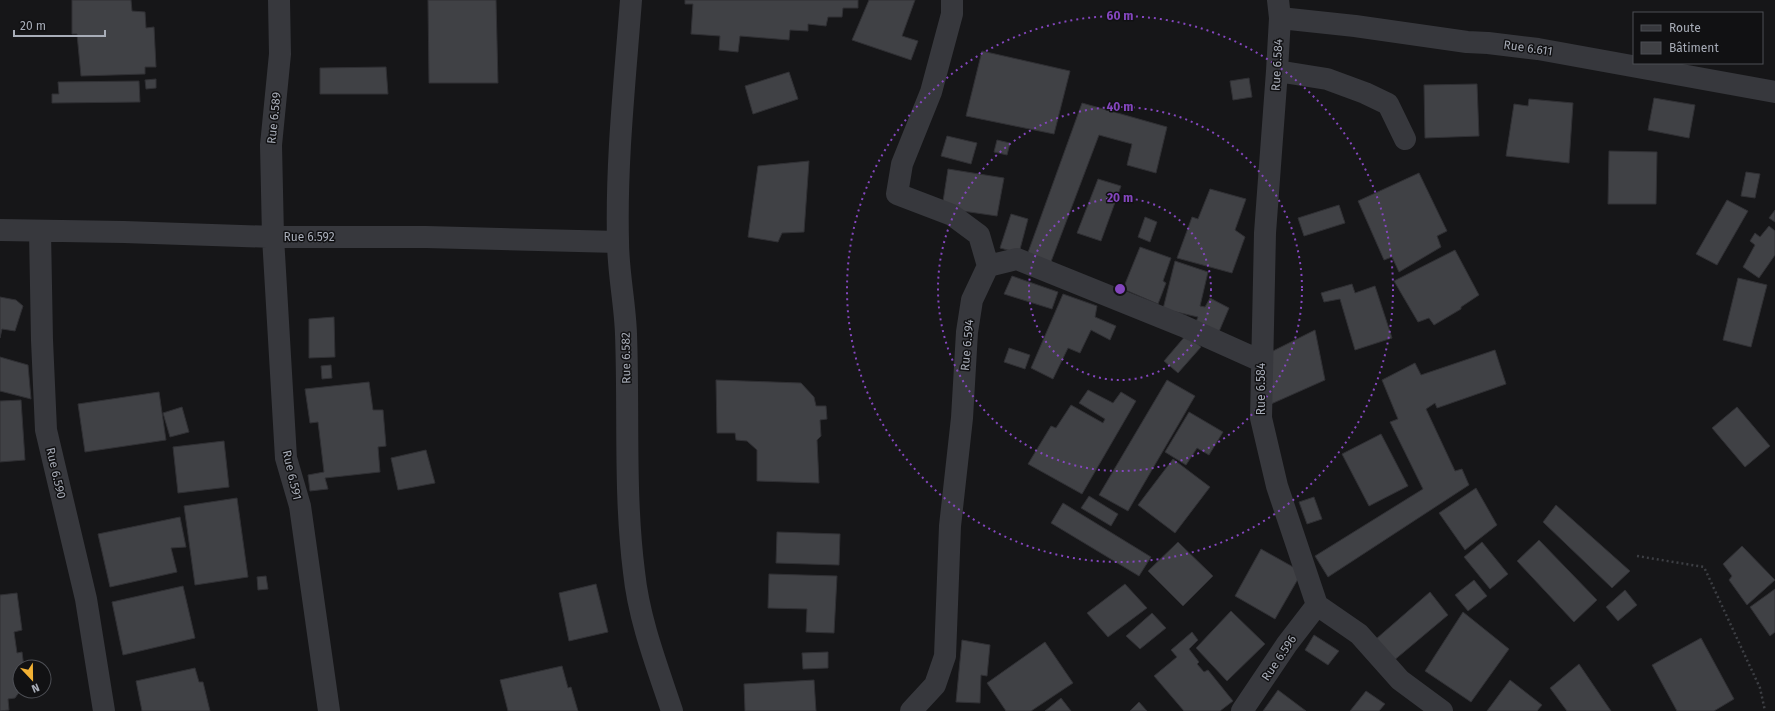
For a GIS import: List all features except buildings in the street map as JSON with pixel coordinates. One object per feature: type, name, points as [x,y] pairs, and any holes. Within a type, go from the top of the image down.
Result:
[{"type":"street","name":"Rue 6.589","points":[[273,237],[271,145],[280,54],[279,0]]},
{"type":"street","name":"Rue 6.582","points":[[631,0],[620,149],[618,242],[626,334],[626,444],[634,573],[646,632],[672,711]]},
{"type":"street","points":[[952,0],[952,14],[932,92],[902,164],[897,194],[952,215],[979,235],[988,266],[1017,259],[1183,326],[1261,361]]},
{"type":"street","name":"Rue 6.584","points":[[1279,9],[1277,71],[1265,233],[1261,361],[1261,418],[1277,486],[1317,605]]},
{"type":"street","name":"Rue 6.611","points":[[1279,9],[1355,26],[1467,42],[1538,49],[1775,92]]},
{"type":"street","points":[[1277,71],[1327,79],[1388,104],[1405,139]]},
{"type":"street","name":"Rue 6.592","points":[[0,230],[273,237],[426,237],[618,242]]},
{"type":"street","name":"Rue 6.590","points":[[40,231],[42,340],[46,430],[86,599],[104,711]]},
{"type":"street","name":"Rue 6.591","points":[[273,237],[286,458],[300,506],[329,711]]},
{"type":"street","name":"Rue 6.594","points":[[911,711],[935,684],[945,656],[950,526],[962,418],[967,332],[972,300],[988,266]]},
{"type":"street","points":[[1317,605],[1359,634],[1400,680],[1442,711]]},
{"type":"street","name":"Rue 6.596","points":[[1242,711],[1287,644],[1317,605]]},
{"type":"path","points":[[1637,556],[1704,567],[1760,688],[1765,711]]}]
